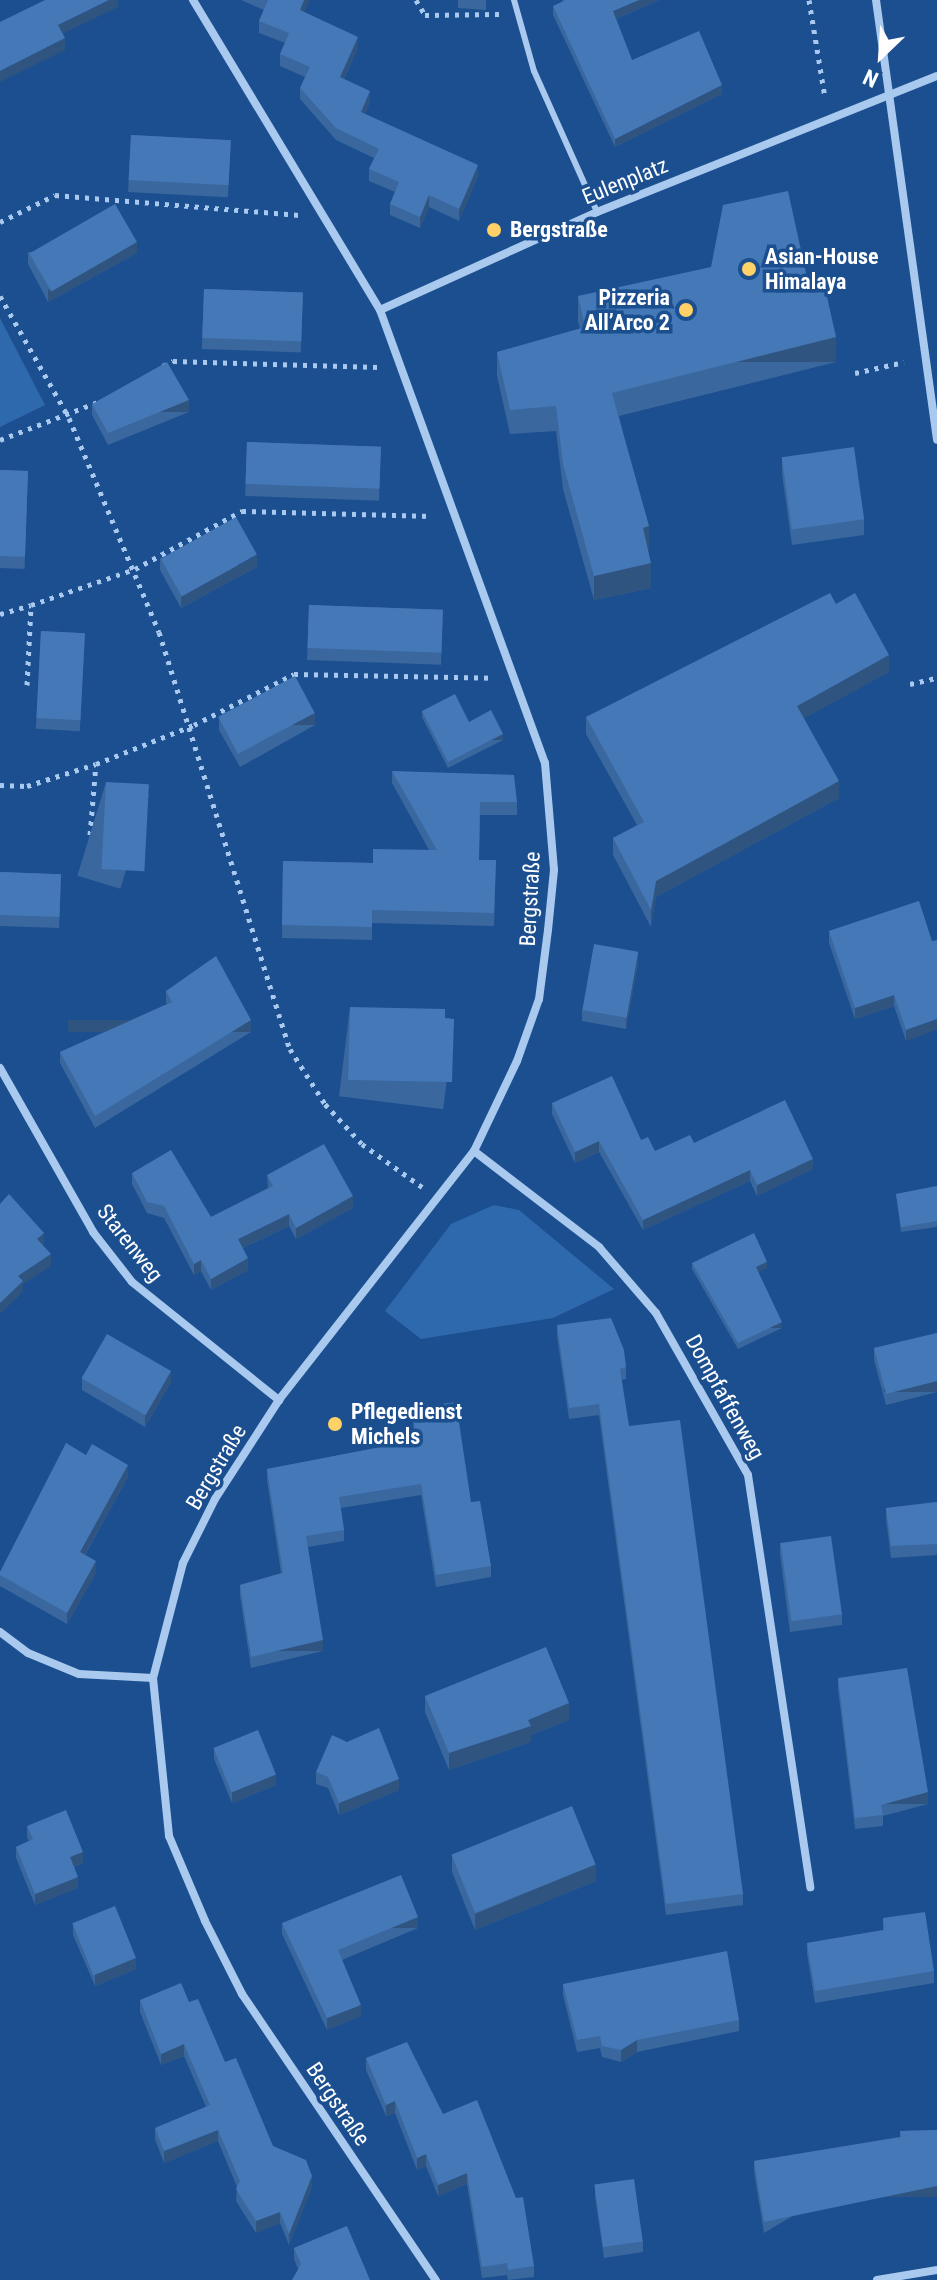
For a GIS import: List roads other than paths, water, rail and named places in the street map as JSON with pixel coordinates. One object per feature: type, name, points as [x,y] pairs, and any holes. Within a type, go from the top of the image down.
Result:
[{"type":"street","points":[[876,0],[937,440]]},
{"type":"street","name":"Bergstraße","points":[[198,2],[380,310],[519,679],[545,763],[554,870],[539,999],[474,1151],[279,1400],[183,1563],[153,1678],[169,1836],[205,1921],[242,1994],[436,2280]]},
{"type":"street","name":"Eulenplatz","points":[[380,310],[597,212],[937,76]]},
{"type":"street","name":"Starenweg","points":[[0,1068],[93,1232],[132,1282],[279,1400]]},
{"type":"street","name":"Dompfaffenweg","points":[[474,1151],[599,1247],[656,1313],[748,1475],[810,1887]]},
{"type":"street","points":[[0,1632],[28,1653],[79,1674],[153,1678]]},
{"type":"street","points":[[877,2280],[937,2270]]},
{"type":"lane","points":[[514,0],[514,14],[597,212]]},
{"type":"place","name":"Bergstraße","points":[[494,230]]},
{"type":"place","name":"Asian-House Himalaya","points":[[749,269]]},
{"type":"place","name":"Pizzeria All’Arco 2","points":[[686,310]]},
{"type":"place","name":"Pflegedienst Michels","points":[[335,1424]]}]
